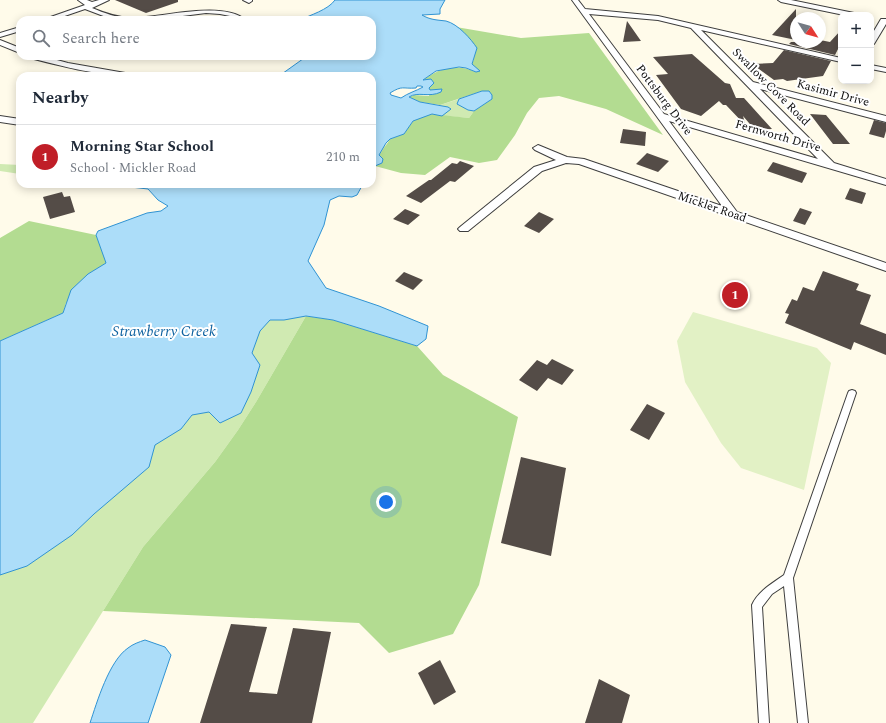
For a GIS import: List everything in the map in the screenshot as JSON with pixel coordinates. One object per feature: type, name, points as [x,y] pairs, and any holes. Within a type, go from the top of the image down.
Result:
[{"type":"street","points":[[80,0],[89,3],[88,9],[108,16]]},
{"type":"street","points":[[58,16],[106,0]]},
{"type":"street","name":"Pottsburg Drive","points":[[575,0],[734,215]]},
{"type":"street","points":[[781,0],[839,12]]},
{"type":"street","points":[[170,16],[207,11],[233,16]]},
{"type":"street","points":[[582,11],[658,18],[838,59]]},
{"type":"street","points":[[874,37],[883,21]]},
{"type":"street","name":"Swallow Cove Road","points":[[693,25],[831,166]]},
{"type":"street","points":[[0,36],[16,30]]},
{"type":"street","points":[[0,42],[16,49]]},
{"type":"street","points":[[49,60],[108,72]]},
{"type":"street","points":[[874,67],[886,70]]},
{"type":"street","name":"Kasimir Drive","points":[[751,84],[886,119]]},
{"type":"street","name":"Fernworth Drive","points":[[662,116],[886,182]]},
{"type":"street","points":[[0,119],[16,121]]},
{"type":"street","name":"Mickler Road","points":[[538,148],[565,160],[580,162],[886,266]]},
{"type":"street","points":[[464,229],[538,169],[565,160]]},
{"type":"lane","points":[[803,723],[788,578],[852,393]]},
{"type":"lane","points":[[764,723],[757,605],[769,591],[788,578]]},
{"type":"green space","points":[[456,27],[521,38],[589,33],[663,135],[606,109],[559,96],[539,98],[527,113],[515,135],[497,160],[479,163],[450,157],[425,175],[401,173],[376,166],[382,163],[379,156],[390,139],[404,134],[413,121],[432,114],[469,118],[474,111],[492,99],[489,91],[482,91],[440,105],[420,102],[409,97],[414,95],[429,96],[430,90],[422,81],[441,70],[454,67],[476,72],[479,71],[472,64],[475,52],[474,47],[472,42]]},
{"type":"green space","points":[[459,99],[458,104],[468,110],[474,111],[469,118],[435,115],[382,163],[376,166],[376,151],[442,110],[440,105]]},
{"type":"green space","points":[[0,164],[16,165],[16,173],[0,171]]},
{"type":"green space","points":[[29,221],[96,235],[107,263],[88,274],[66,303],[63,313],[0,341],[0,238]]},
{"type":"green space","points":[[218,309],[306,316],[238,430],[215,462],[143,547],[33,723],[0,723],[0,481]]},
{"type":"green space","points":[[693,312],[817,348],[831,363],[804,490],[741,468],[721,443],[685,382],[677,341]]},
{"type":"green space","points":[[306,316],[333,320],[417,346],[443,375],[518,417],[479,585],[453,634],[389,653],[359,623],[103,611],[143,547],[215,462],[238,430]]},
{"type":"water","points":[[335,0],[445,0],[440,9],[440,14],[422,15],[431,19],[446,21],[460,28],[477,48],[472,64],[480,71],[476,72],[459,67],[436,71],[423,80],[431,79],[434,83],[429,88],[430,90],[442,89],[441,92],[437,94],[412,95],[409,97],[420,102],[448,107],[451,109],[442,116],[432,114],[413,121],[404,134],[390,139],[386,143],[379,155],[383,159],[382,163],[376,166],[376,72],[285,72],[301,60],[376,60],[376,16],[308,16],[328,7]],"holes":[[[417,86],[423,87],[401,98],[391,95],[390,93],[400,88],[416,88]]]},
{"type":"water","points":[[482,91],[489,91],[492,95],[492,99],[474,111],[468,110],[457,104],[459,99]]},
{"type":"water","name":"Strawberry Creek","points":[[139,188],[361,188],[357,195],[352,197],[339,196],[330,200],[324,225],[308,261],[326,288],[379,306],[428,326],[426,339],[417,346],[333,320],[306,316],[284,320],[270,320],[260,331],[252,353],[260,365],[251,392],[241,413],[220,423],[209,412],[192,415],[181,429],[155,445],[149,467],[72,535],[27,566],[0,575],[0,341],[63,313],[71,290],[88,274],[106,263],[96,235],[98,231],[147,213],[161,211],[168,206],[158,200],[148,189]]},
{"type":"water","points":[[145,640],[165,647],[171,655],[148,723],[90,723],[104,682],[115,662],[128,648]]},
{"type":"building","points":[[115,0],[178,0],[178,2],[146,13]]},
{"type":"building","points":[[790,16],[790,39],[772,35]]},
{"type":"building","points":[[627,21],[641,41],[623,42]]},
{"type":"building","points":[[838,33],[838,49],[835,55],[806,48],[826,48],[826,41],[830,42]]},
{"type":"building","points":[[784,50],[831,61],[823,76],[787,81],[783,79],[774,80],[752,64],[773,63]]},
{"type":"building","points":[[692,54],[725,83],[730,84],[736,98],[744,98],[772,129],[755,130],[743,116],[746,126],[726,105],[723,105],[719,101],[701,116],[681,109],[656,75],[668,74],[653,57]]},
{"type":"building","points":[[810,114],[826,115],[850,144],[833,144]]},
{"type":"building","points":[[874,120],[886,123],[884,138],[869,134]]},
{"type":"building","points":[[623,129],[646,132],[645,146],[620,143]]},
{"type":"building","points":[[647,153],[669,161],[658,172],[636,164]]},
{"type":"building","points":[[460,161],[474,166],[455,182],[450,181],[421,203],[406,196],[431,180],[452,163],[457,164]]},
{"type":"building","points":[[773,162],[807,173],[802,183],[767,171]]},
{"type":"building","points":[[850,188],[866,193],[862,204],[845,199]]},
{"type":"building","points":[[62,192],[64,197],[70,196],[75,212],[50,219],[43,197]]},
{"type":"building","points":[[800,208],[812,212],[805,225],[793,221]]},
{"type":"building","points":[[405,209],[420,215],[408,225],[393,219]]},
{"type":"building","points":[[539,212],[554,219],[539,233],[524,226]]},
{"type":"building","points":[[823,271],[859,284],[856,290],[871,295],[860,324],[886,334],[886,355],[854,342],[851,350],[785,323],[789,314],[785,313],[792,299],[797,301],[803,287],[814,291]]},
{"type":"building","points":[[404,272],[423,280],[413,290],[395,281]]},
{"type":"building","points":[[552,359],[574,370],[562,385],[548,378],[537,391],[519,380],[537,360],[547,365]]},
{"type":"building","points":[[647,404],[665,413],[649,440],[630,430]]},
{"type":"building","points":[[521,457],[566,468],[551,556],[501,543]]},
{"type":"building","points":[[231,624],[267,627],[249,692],[277,694],[293,628],[331,632],[312,723],[200,723]]},
{"type":"building","points":[[440,660],[456,692],[434,705],[418,673]]},
{"type":"building","points":[[599,679],[630,695],[622,723],[585,723]]},
{"type":"place","name":"Morning Star School","points":[[735,295]]}]
